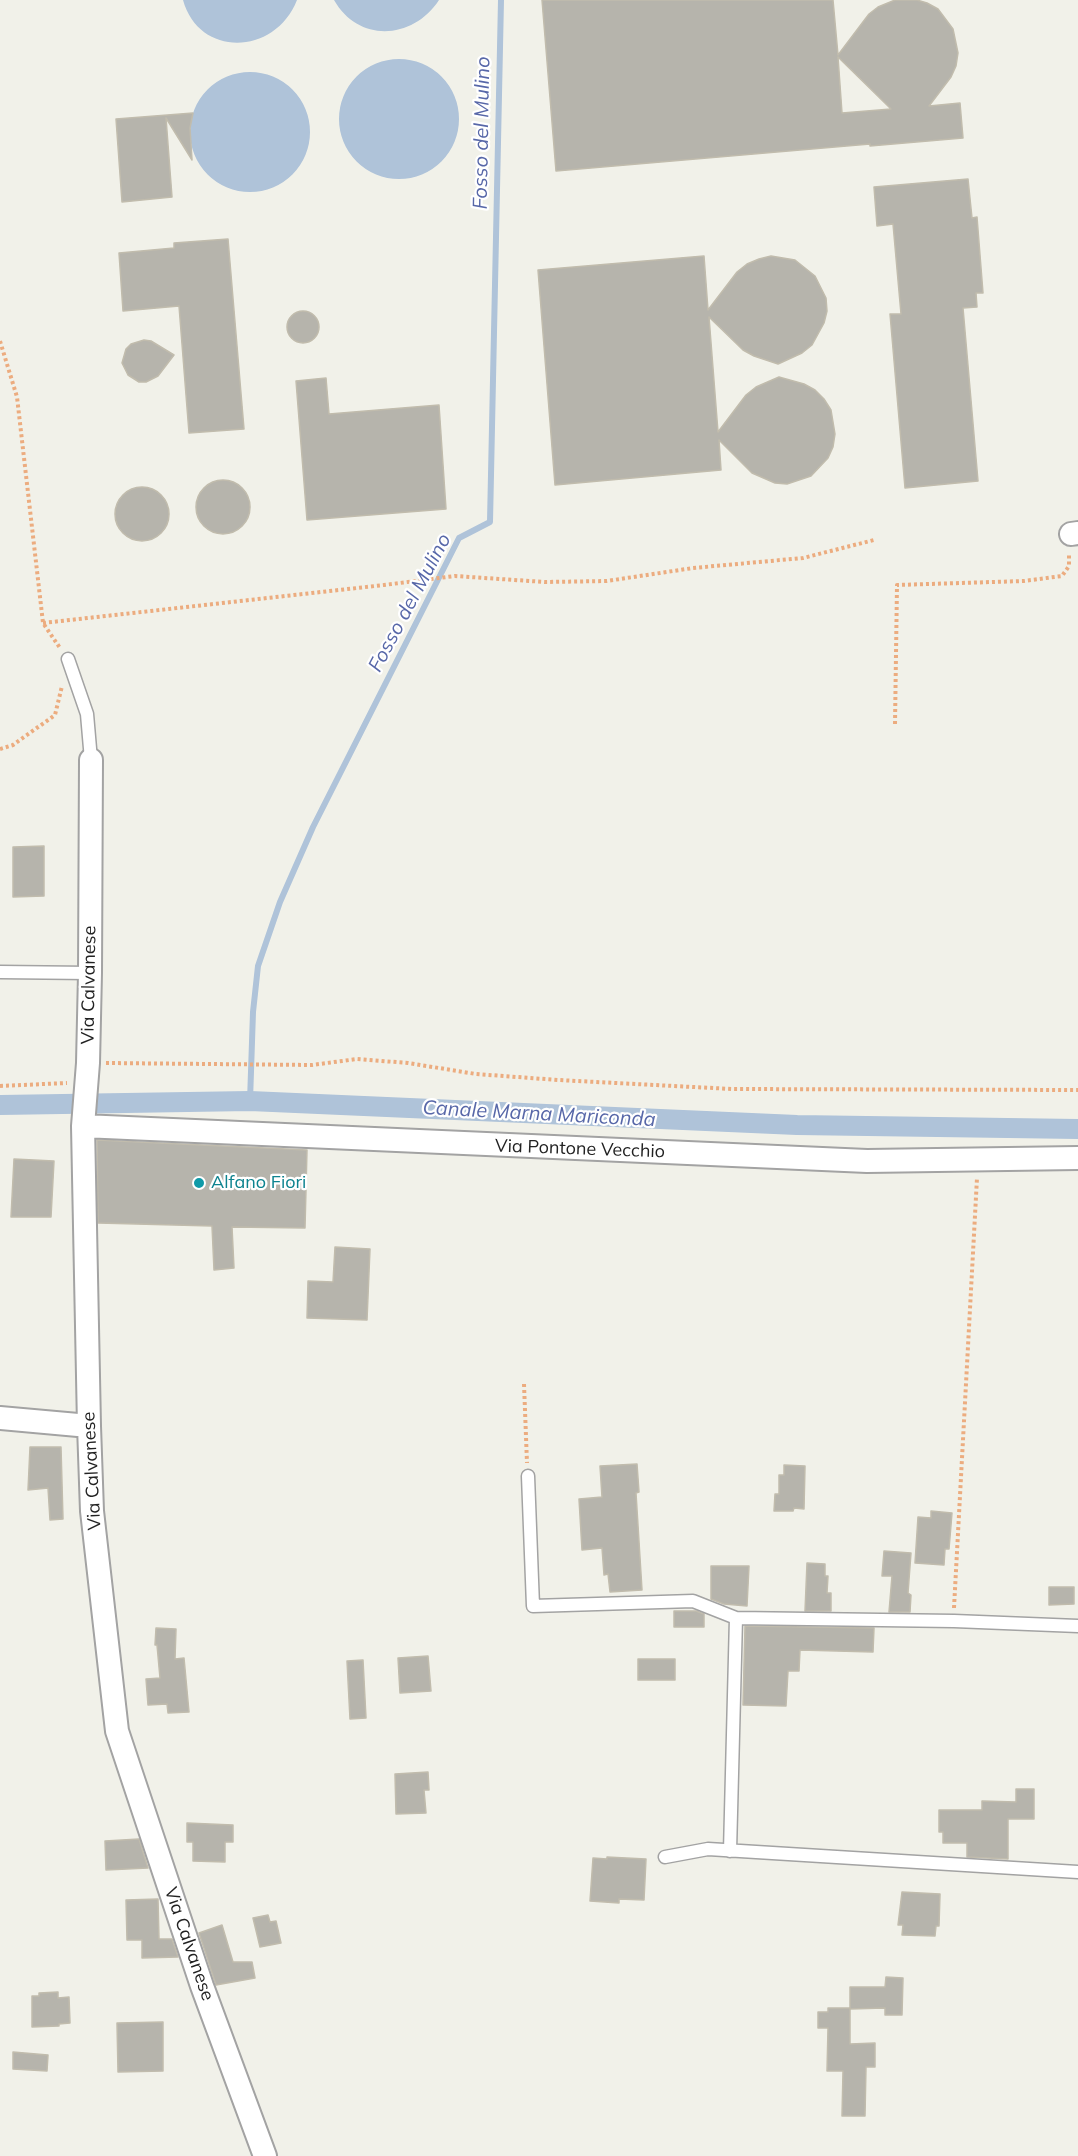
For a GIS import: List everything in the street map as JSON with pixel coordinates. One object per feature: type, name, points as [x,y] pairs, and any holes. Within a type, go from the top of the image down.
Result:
[{"type":"street","name":"Via Calvanese","points":[[91,760],[90,973],[83,1122],[89,1426],[92,1510],[117,1731],[202,1986],[265,2156]]},
{"type":"street","name":"Via Pontone Vecchio","points":[[83,1122],[867,1161],[1078,1158]]},
{"type":"street","points":[[0,1418],[89,1426]]},
{"type":"lane","points":[[68,659],[87,714],[91,760]]},
{"type":"lane","points":[[0,972],[90,973]]},
{"type":"lane","points":[[528,1476],[533,1606],[693,1601],[736,1618],[954,1621],[1078,1626]]},
{"type":"lane","points":[[730,1851],[736,1618]]},
{"type":"lane","points":[[665,1857],[708,1849],[1078,1872]]},
{"type":"path","points":[[0,341],[17,397],[43,623],[68,659],[55,715],[13,745],[0,749]]},
{"type":"path","points":[[895,724],[897,585],[1024,581],[1062,576],[1069,566],[1074,533]]},
{"type":"path","points":[[43,623],[455,576],[545,582],[607,581],[693,568],[803,558],[874,540]]},
{"type":"path","points":[[0,1086],[243,1064],[312,1065],[357,1059],[408,1063],[476,1074],[732,1089],[1078,1090]]},
{"type":"path","points":[[954,1621],[978,1160]]},
{"type":"path","points":[[524,1384],[528,1476]]},
{"type":"water","points":[[183,0],[297,0],[286,18],[272,32],[255,40],[238,43],[220,40],[204,32],[192,19]]},
{"type":"water","points":[[334,0],[439,0],[416,23],[401,29],[386,31],[372,30],[357,24]]},
{"type":"water","points":[[399,59],[422,64],[441,77],[454,96],[459,119],[454,142],[441,161],[422,174],[399,179],[376,174],[357,161],[344,142],[339,119],[344,96],[357,77],[376,64]]},
{"type":"water","points":[[250,72],[273,77],[292,90],[305,109],[310,132],[305,155],[292,174],[273,187],[250,192],[227,187],[208,174],[195,155],[190,132],[195,109],[208,90],[227,77]]},
{"type":"building","points":[[542,0],[833,0],[838,55],[869,14],[878,7],[895,0],[917,0],[927,3],[938,9],[953,29],[958,53],[956,66],[951,77],[929,106],[960,103],[963,138],[556,171]],"holes":[[[838,57],[891,109],[842,113]]]},
{"type":"building","points":[[193,113],[190,128],[192,160],[166,118],[172,197],[122,202],[116,119]]},
{"type":"building","points":[[968,179],[972,218],[977,217],[983,293],[976,293],[977,307],[963,308],[978,481],[905,488],[890,314],[901,314],[893,224],[877,226],[874,187]]},
{"type":"building","points":[[228,239],[244,429],[189,433],[179,306],[123,311],[119,253],[174,248],[174,243]]},
{"type":"building","points":[[704,256],[708,310],[737,272],[747,264],[759,259],[771,256],[795,260],[815,276],[826,298],[827,311],[824,323],[812,345],[802,353],[778,364],[743,350],[709,317],[718,432],[746,395],[756,387],[779,377],[804,384],[815,390],[831,410],[835,434],[828,458],[811,476],[787,484],[775,483],[752,473],[719,440],[721,470],[555,485],[538,270]]},
{"type":"building","points":[[303,311],[314,316],[319,327],[314,338],[303,343],[292,338],[287,327],[292,316]]},
{"type":"building","points":[[144,340],[151,341],[174,355],[158,376],[146,382],[139,382],[128,375],[122,363],[126,349],[131,344]]},
{"type":"building","points":[[326,378],[329,414],[439,405],[446,509],[307,520],[296,381]]},
{"type":"building","points":[[218,480],[228,480],[238,484],[246,492],[250,507],[246,522],[238,530],[228,534],[218,534],[208,530],[200,522],[196,512],[196,502],[200,492],[208,484]]},
{"type":"building","points":[[137,487],[147,487],[157,491],[165,499],[169,514],[165,529],[157,537],[147,541],[137,541],[127,537],[119,529],[115,519],[115,509],[119,499],[127,491]]},
{"type":"building","points":[[44,846],[44,896],[13,897],[13,847]]},
{"type":"building","name":"Alfano Fiori","points":[[97,1140],[307,1150],[305,1228],[232,1227],[234,1268],[214,1270],[212,1226],[98,1223]]},
{"type":"building","points":[[14,1159],[54,1161],[51,1217],[11,1217]]},
{"type":"building","points":[[335,1247],[370,1249],[367,1320],[307,1318],[308,1281],[333,1282]]},
{"type":"building","points":[[30,1447],[61,1447],[63,1519],[50,1520],[48,1488],[28,1490]]},
{"type":"building","points":[[637,1464],[639,1492],[636,1493],[642,1590],[610,1592],[608,1574],[604,1575],[602,1548],[582,1550],[579,1499],[602,1497],[600,1466]]},
{"type":"building","points":[[784,1465],[805,1466],[804,1509],[774,1511],[775,1494],[779,1494],[779,1475],[784,1475]]},
{"type":"building","points":[[931,1511],[952,1513],[949,1549],[945,1549],[944,1565],[915,1563],[918,1517],[931,1518]]},
{"type":"building","points":[[884,1551],[911,1553],[908,1593],[911,1595],[910,1612],[889,1612],[892,1576],[882,1576]]},
{"type":"building","points":[[807,1563],[825,1564],[825,1576],[828,1576],[827,1593],[831,1593],[831,1611],[805,1611]]},
{"type":"building","points":[[711,1566],[749,1566],[747,1606],[724,1604],[711,1599]]},
{"type":"building","points":[[1049,1587],[1074,1587],[1074,1604],[1049,1605]]},
{"type":"building","points":[[674,1611],[696,1611],[704,1614],[704,1627],[674,1627]]},
{"type":"building","points":[[745,1626],[874,1628],[873,1652],[800,1650],[799,1671],[788,1671],[786,1706],[743,1705]]},
{"type":"building","points":[[156,1628],[176,1629],[175,1659],[184,1658],[189,1712],[168,1713],[167,1704],[148,1705],[146,1679],[160,1678],[157,1645],[155,1645]]},
{"type":"building","points":[[428,1656],[431,1691],[400,1693],[398,1658]]},
{"type":"building","points":[[638,1659],[675,1659],[675,1680],[638,1680]]},
{"type":"building","points":[[363,1660],[366,1718],[350,1719],[347,1661]]},
{"type":"building","points":[[428,1772],[429,1790],[424,1790],[426,1813],[396,1814],[395,1774]]},
{"type":"building","points":[[1016,1789],[1034,1789],[1034,1819],[1008,1819],[1008,1859],[967,1857],[967,1843],[943,1843],[943,1832],[939,1832],[939,1810],[982,1810],[982,1801],[1016,1802]]},
{"type":"building","points":[[187,1823],[233,1825],[233,1842],[225,1842],[225,1862],[193,1861],[193,1842],[187,1842]]},
{"type":"building","points":[[139,1839],[148,1868],[106,1870],[105,1841]]},
{"type":"building","points":[[607,1857],[646,1859],[644,1900],[619,1899],[619,1903],[590,1901],[593,1858],[607,1859]]},
{"type":"building","points":[[902,1892],[940,1894],[939,1926],[936,1926],[935,1936],[902,1935],[903,1925],[898,1925]]},
{"type":"building","points":[[158,1899],[159,1939],[172,1939],[178,1957],[142,1958],[142,1940],[127,1940],[126,1900]]},
{"type":"building","points":[[268,1915],[270,1922],[276,1921],[281,1943],[260,1947],[253,1918]]},
{"type":"building","points":[[222,1925],[233,1962],[252,1962],[255,1978],[216,1985],[199,1933]]},
{"type":"building","points":[[886,1977],[903,1978],[902,2015],[885,2015],[885,2008],[850,2009],[850,2044],[875,2043],[875,2067],[866,2067],[865,2116],[842,2116],[843,2071],[827,2071],[828,2028],[818,2028],[818,2012],[828,2012],[828,2008],[850,2008],[850,1987],[885,1987]]},
{"type":"building","points":[[58,1992],[58,1998],[69,1997],[70,2023],[59,2024],[59,2026],[32,2027],[32,1996],[39,1996],[39,1993]]},
{"type":"building","points":[[163,2022],[163,2071],[118,2072],[117,2023]]},
{"type":"building","points":[[13,2052],[48,2055],[47,2071],[13,2069]]},
{"type":"waterway","name":"Fosso del Mulino","points":[[250,1101],[253,1012],[258,966],[280,902],[313,827],[459,538],[490,522],[501,0]]},
{"type":"waterway","name":"Canale Marna Mariconda","points":[[0,1105],[250,1101],[797,1125],[1078,1129]]},
{"type":"place","name":"Alfano Fiori","points":[[199,1183]]}]
